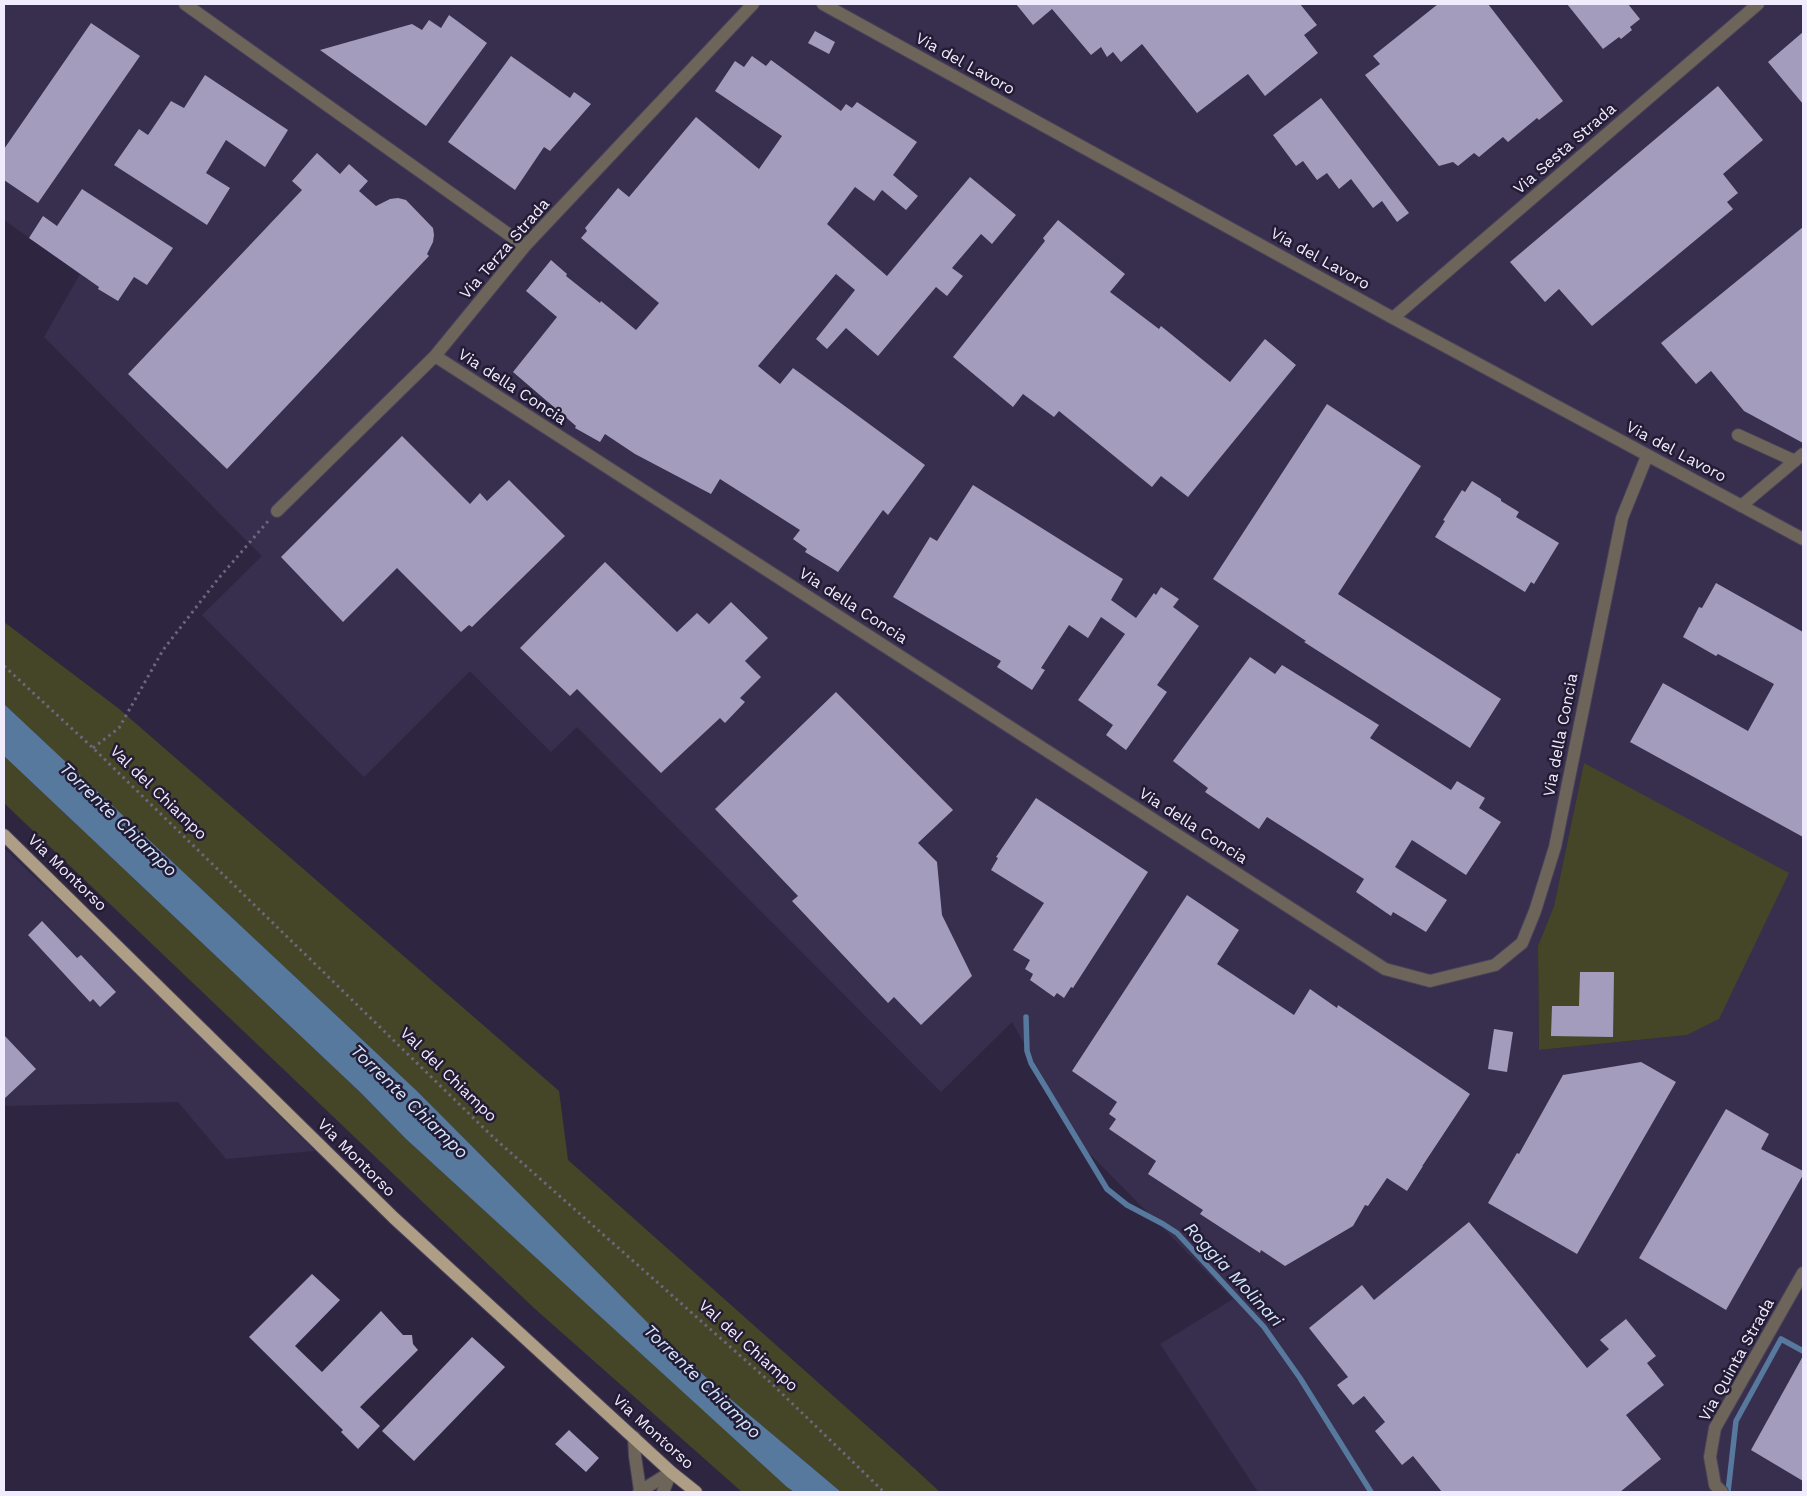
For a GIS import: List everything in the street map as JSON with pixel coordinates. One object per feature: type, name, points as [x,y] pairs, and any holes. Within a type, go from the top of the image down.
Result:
[{"type":"main road","name":"Via Montorso","points":[[4,835],[394,1218],[671,1472],[696,1492]]},
{"type":"street","points":[[185,4],[526,246]]},
{"type":"street","name":"Via Terza Strada","points":[[277,511],[435,356],[526,246],[753,4]]},
{"type":"street","name":"Via del Lavoro","points":[[823,4],[1393,318],[1803,539]]},
{"type":"street","name":"Via Sesta Strada","points":[[1393,318],[1758,4]]},
{"type":"street","name":"Via della Concia","points":[[435,356],[1385,969],[1430,981],[1495,965],[1522,943],[1535,911],[1555,847],[1622,518],[1647,456]]},
{"type":"street","points":[[1738,435],[1799,458],[1741,506]]},
{"type":"street","name":"Via Quinta Strada","points":[[1722,1492],[1715,1486],[1710,1457],[1715,1428],[1803,1273]]},
{"type":"street","points":[[634,1437],[640,1491],[671,1472]]},
{"type":"street","points":[[663,1492],[671,1472]]},
{"type":"path","points":[[93,748],[118,728],[163,650],[218,579],[277,511]]},
{"type":"path","name":"Val del Chiampo","points":[[4,666],[93,748],[494,1138],[770,1382],[884,1492]]},
{"type":"shaded area","points":[[4,4],[1803,4],[1803,1492],[1258,1492],[1160,1344],[1233,1299],[1081,1145],[1012,1022],[941,1092],[577,727],[551,752],[470,671],[364,777],[202,615],[262,556],[44,337],[80,274],[4,220]],"holes":[[[1584,763],[1719,1019],[1687,1035],[1539,1050],[1538,946],[1554,906]]]},
{"type":"shaded area","points":[[4,848],[266,1097],[261,1098],[315,1151],[226,1159],[178,1102],[4,1106]]},
{"type":"green space","points":[[4,622],[118,708],[559,1091],[568,1160],[940,1492],[841,1492],[721,1391],[659,1334],[417,1091],[4,704]]},
{"type":"green space","points":[[4,756],[361,1093],[406,1139],[794,1492],[742,1492],[534,1308],[4,803]]},
{"type":"green space","points":[[1584,763],[1789,873],[1719,1019],[1687,1035],[1539,1050],[1538,946],[1554,906]]},
{"type":"water","name":"Torrente Chiampo","points":[[4,704],[417,1091],[659,1334],[721,1391],[841,1492],[794,1492],[787,1487],[406,1139],[361,1093],[4,756]]},
{"type":"building","points":[[1016,4],[1300,4],[1317,25],[1304,35],[1318,53],[1265,96],[1248,74],[1197,113],[1142,44],[1121,62],[1113,52],[1107,57],[1101,47],[1091,55],[1052,9],[1033,25]]},
{"type":"building","points":[[1438,4],[1488,4],[1563,101],[1539,120],[1537,118],[1508,142],[1503,137],[1479,157],[1474,153],[1458,166],[1453,162],[1439,166],[1365,75],[1380,64],[1373,56]]},
{"type":"building","points":[[1567,4],[1628,4],[1640,19],[1630,27],[1632,30],[1621,39],[1619,37],[1603,49]]},
{"type":"building","points":[[449,15],[487,43],[426,126],[320,50],[412,24],[422,30],[429,20],[441,28]]},
{"type":"building","points":[[91,23],[140,56],[38,203],[4,180],[4,149]]},
{"type":"building","points":[[815,31],[835,42],[829,54],[808,43]]},
{"type":"building","points":[[1803,32],[1803,104],[1768,62]]},
{"type":"building","points":[[511,56],[570,98],[574,92],[591,104],[550,151],[544,147],[515,190],[448,142]]},
{"type":"building","points":[[752,56],[766,66],[771,60],[841,111],[846,104],[852,108],[857,102],[917,142],[893,175],[918,196],[906,210],[882,190],[874,201],[855,187],[827,224],[887,276],[970,177],[1016,215],[992,244],[981,234],[952,268],[963,276],[947,296],[936,287],[878,356],[846,328],[827,349],[816,339],[855,290],[836,274],[758,366],[780,384],[793,368],[925,465],[888,515],[883,510],[838,572],[805,552],[807,549],[793,539],[800,530],[720,479],[711,494],[635,454],[605,434],[600,442],[575,428],[576,426],[513,372],[557,317],[526,291],[551,260],[567,274],[566,276],[600,303],[601,301],[636,330],[659,303],[581,238],[587,231],[585,228],[618,188],[629,197],[696,117],[759,169],[782,136],[715,91],[735,61],[744,67]]},
{"type":"building","points":[[205,75],[288,130],[265,167],[226,140],[206,173],[230,188],[207,225],[114,165],[139,129],[148,135],[171,101],[184,108]]},
{"type":"building","points":[[1718,86],[1763,140],[1723,174],[1738,193],[1727,202],[1733,209],[1592,326],[1559,289],[1545,302],[1510,262]]},
{"type":"building","points":[[1321,98],[1409,213],[1397,222],[1382,201],[1373,208],[1351,179],[1339,189],[1327,173],[1317,180],[1303,161],[1296,166],[1273,135]]},
{"type":"building","points":[[317,153],[340,174],[349,164],[368,181],[359,191],[376,206],[390,199],[406,200],[433,228],[433,242],[427,254],[429,256],[227,469],[128,374],[302,190],[292,181]]},
{"type":"building","points":[[82,189],[173,248],[147,285],[134,277],[118,301],[98,289],[99,287],[29,238],[43,216],[57,226]]},
{"type":"building","points":[[1058,220],[1125,274],[1110,292],[1159,329],[1161,326],[1230,382],[1265,339],[1296,365],[1188,497],[1161,476],[1152,487],[1059,411],[1054,417],[1023,394],[1013,407],[953,357],[1045,241],[1043,238]]},
{"type":"building","points":[[1803,227],[1803,443],[1744,411],[1711,371],[1696,384],[1661,343]]},
{"type":"building","points":[[1327,404],[1421,466],[1338,594],[1501,699],[1470,748],[1304,642],[1306,641],[1213,579]]},
{"type":"building","points":[[402,436],[470,504],[480,493],[487,501],[509,480],[565,536],[472,627],[469,625],[461,632],[397,568],[343,622],[281,557]]},
{"type":"building","points":[[1472,481],[1519,512],[1516,517],[1559,543],[1534,584],[1531,582],[1525,592],[1435,537],[1445,521],[1443,520],[1462,490],[1465,492]]},
{"type":"building","points":[[973,485],[1123,579],[1111,600],[1136,618],[1154,593],[1156,595],[1161,587],[1179,599],[1173,607],[1199,626],[1157,685],[1167,692],[1126,750],[1106,735],[1113,725],[1078,700],[1125,634],[1101,617],[1088,638],[1069,625],[1041,668],[1045,670],[1032,690],[997,667],[1001,661],[893,597],[930,537],[937,541]]},
{"type":"building","points":[[605,562],[677,632],[697,613],[709,624],[731,602],[768,638],[745,661],[761,677],[740,698],[745,702],[725,723],[720,718],[661,773],[577,689],[570,696],[520,648]]},
{"type":"building","points":[[1716,583],[1803,632],[1803,837],[1630,742],[1663,683],[1748,731],[1774,684],[1718,654],[1716,656],[1683,637],[1699,607],[1702,608]]},
{"type":"building","points":[[1250,657],[1275,674],[1282,665],[1379,725],[1370,738],[1451,790],[1457,781],[1485,798],[1479,808],[1501,822],[1466,875],[1412,840],[1395,867],[1447,900],[1426,932],[1393,912],[1391,916],[1356,892],[1364,879],[1267,817],[1259,829],[1205,792],[1208,788],[1173,761]]},
{"type":"building","points":[[836,692],[953,810],[918,843],[937,862],[942,915],[972,976],[921,1025],[894,997],[888,1003],[792,901],[798,896],[715,809]]},
{"type":"building","points":[[1036,798],[1148,872],[1073,988],[1071,987],[1064,998],[1057,993],[1054,997],[1030,980],[1033,974],[1025,969],[1030,960],[1013,950],[1044,903],[991,870],[998,858],[996,857]]},
{"type":"building","points":[[1187,895],[1239,930],[1217,964],[1294,1015],[1310,989],[1337,1008],[1338,1005],[1470,1094],[1422,1165],[1407,1191],[1387,1178],[1368,1206],[1365,1205],[1353,1226],[1285,1266],[1261,1250],[1260,1253],[1200,1214],[1203,1210],[1148,1174],[1156,1161],[1109,1129],[1116,1119],[1109,1114],[1117,1102],[1072,1071]]},
{"type":"building","points":[[42,921],[77,958],[81,955],[116,992],[100,1007],[93,999],[90,1002],[28,935]]},
{"type":"building","points":[[1580,972],[1614,972],[1613,1037],[1551,1036],[1552,1006],[1579,1006]]},
{"type":"building","points":[[1494,1029],[1513,1032],[1507,1072],[1488,1069]]},
{"type":"building","points":[[4,1035],[36,1069],[4,1099]]},
{"type":"building","points":[[1641,1062],[1676,1082],[1577,1254],[1488,1203],[1517,1153],[1519,1154],[1563,1075]]},
{"type":"building","points":[[1726,1109],[1769,1134],[1761,1149],[1803,1171],[1803,1175],[1726,1310],[1639,1258]]},
{"type":"building","points":[[1469,1222],[1587,1368],[1609,1349],[1600,1340],[1626,1319],[1656,1356],[1647,1363],[1664,1385],[1626,1415],[1661,1459],[1620,1492],[1442,1492],[1413,1456],[1402,1465],[1375,1431],[1385,1422],[1364,1396],[1353,1405],[1337,1385],[1348,1377],[1309,1328],[1362,1285],[1374,1300]]},
{"type":"building","points":[[312,1274],[340,1300],[295,1346],[322,1372],[381,1311],[403,1335],[412,1335],[413,1344],[418,1350],[360,1407],[380,1426],[358,1449],[341,1432],[343,1430],[249,1337]]},
{"type":"building","points":[[472,1337],[505,1367],[414,1461],[382,1431]]},
{"type":"building","points":[[1803,1356],[1803,1481],[1751,1450]]},
{"type":"building","points":[[569,1430],[599,1458],[586,1472],[555,1444]]},
{"type":"waterway","name":"Roggia Molinari","points":[[1026,1017],[1027,1051],[1031,1063],[1107,1189],[1127,1205],[1177,1233],[1264,1327],[1300,1378],[1371,1492]]},
{"type":"waterway","name":"Roggia Molinari","points":[[1728,1492],[1736,1421],[1781,1339],[1803,1351]]}]
